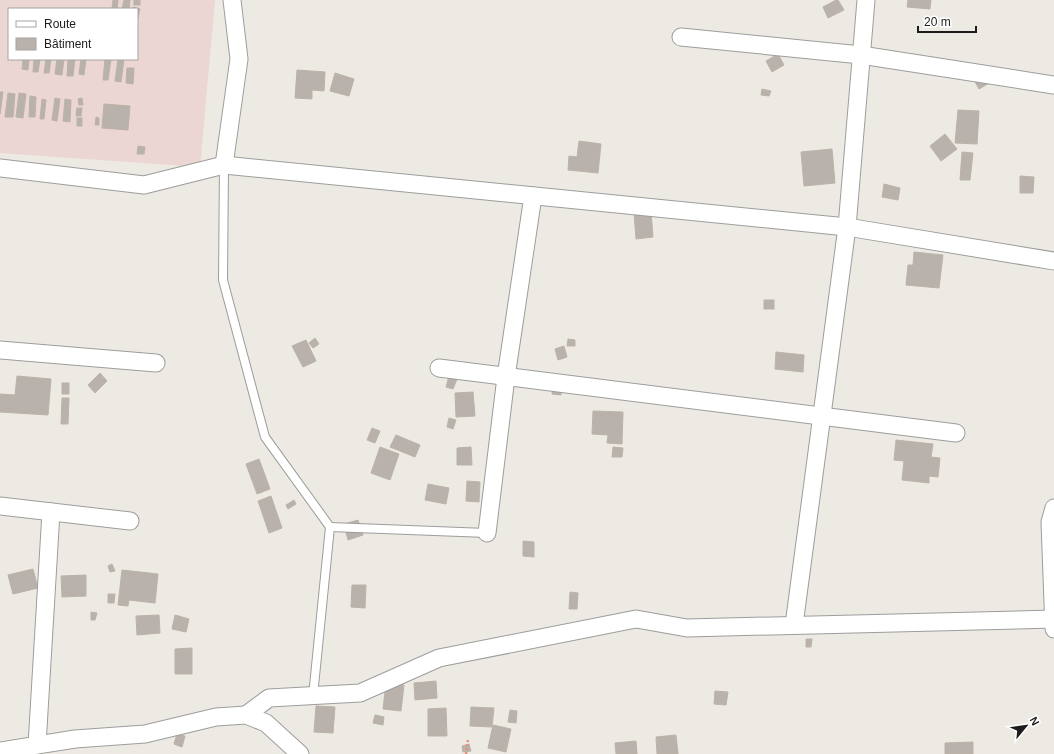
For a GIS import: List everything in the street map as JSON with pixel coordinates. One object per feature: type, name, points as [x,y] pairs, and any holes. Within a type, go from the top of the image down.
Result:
[{"type":"street","points":[[224,165],[239,59],[232,0]]},
{"type":"street","points":[[794,625],[847,227],[866,0]]},
{"type":"street","points":[[680,37],[862,55],[1054,85]]},
{"type":"street","points":[[0,168],[144,185],[224,165],[847,227],[1054,261]]},
{"type":"street","points":[[487,533],[506,376],[533,196]]},
{"type":"street","points":[[0,350],[156,363]]},
{"type":"street","points":[[438,368],[956,433]]},
{"type":"street","points":[[0,506],[130,521]]},
{"type":"street","points":[[1054,508],[1050,522],[1054,629]]},
{"type":"street","points":[[37,745],[51,512]]},
{"type":"street","points":[[246,715],[269,698],[360,693],[439,658],[636,619],[687,628],[1054,619]]},
{"type":"street","points":[[0,751],[75,739],[145,734],[216,718],[246,715],[266,723],[300,754]]},
{"type":"lane","points":[[224,165],[223,280],[265,437],[330,527],[313,696]]},
{"type":"lane","points":[[330,527],[487,533]]},
{"type":"path","points":[[466,754],[468,739]]},
{"type":"shaded area","points":[[0,0],[215,0],[200,167],[0,153]]},
{"type":"building","points":[[113,0],[118,0],[117,8],[112,8]]},
{"type":"building","points":[[124,0],[130,0],[129,8],[122,8]]},
{"type":"building","points":[[134,0],[140,0],[140,5],[134,5]]},
{"type":"building","points":[[838,0],[844,10],[828,18],[823,7]]},
{"type":"building","points":[[908,0],[931,0],[930,9],[907,7]]},
{"type":"building","points":[[778,54],[784,65],[772,72],[766,61]]},
{"type":"building","points":[[23,60],[29,60],[28,70],[22,69]]},
{"type":"building","points":[[34,60],[40,60],[38,72],[33,72]]},
{"type":"building","points":[[46,60],[51,60],[49,73],[44,73]]},
{"type":"building","points":[[57,60],[64,60],[62,75],[55,74]]},
{"type":"building","points":[[68,60],[75,60],[73,76],[67,76]]},
{"type":"building","points":[[81,60],[86,60],[84,75],[79,74]]},
{"type":"building","points":[[105,60],[111,60],[108,80],[103,80]]},
{"type":"building","points":[[118,60],[124,60],[121,82],[115,81]]},
{"type":"building","points":[[127,68],[134,68],[133,84],[126,83]]},
{"type":"building","points":[[297,70],[325,72],[324,91],[312,90],[312,99],[295,98]]},
{"type":"building","points":[[335,73],[354,79],[349,96],[330,91]]},
{"type":"building","points":[[973,78],[991,82],[979,89]]},
{"type":"building","points":[[762,89],[771,91],[769,96],[761,95]]},
{"type":"building","points":[[0,92],[3,92],[0,114]]},
{"type":"building","points":[[8,93],[15,94],[13,117],[5,117]]},
{"type":"building","points":[[19,93],[26,94],[23,118],[16,117]]},
{"type":"building","points":[[30,96],[36,97],[35,117],[29,117]]},
{"type":"building","points":[[55,98],[60,99],[57,121],[52,120]]},
{"type":"building","points":[[82,98],[83,105],[79,105],[78,99]]},
{"type":"building","points":[[42,99],[46,100],[44,119],[40,119]]},
{"type":"building","points":[[65,99],[71,100],[70,122],[63,121]]},
{"type":"building","points":[[104,104],[130,106],[128,130],[102,128]]},
{"type":"building","points":[[77,108],[82,108],[81,116],[76,116]]},
{"type":"building","points":[[958,110],[979,111],[977,144],[955,143]]},
{"type":"building","points":[[96,117],[99,118],[99,125],[95,125]]},
{"type":"building","points":[[77,118],[82,118],[82,126],[77,126]]},
{"type":"building","points":[[945,134],[957,149],[941,161],[930,146]]},
{"type":"building","points":[[579,141],[601,144],[598,173],[568,170],[569,156],[577,157]]},
{"type":"building","points":[[138,146],[145,147],[144,154],[137,154]]},
{"type":"building","points":[[832,149],[835,183],[804,186],[801,152]]},
{"type":"building","points":[[962,152],[973,153],[970,180],[960,180]]},
{"type":"building","points":[[1020,176],[1034,177],[1033,193],[1020,193]]},
{"type":"building","points":[[884,184],[900,188],[898,200],[882,197]]},
{"type":"building","points":[[651,211],[653,237],[636,239],[634,213]]},
{"type":"building","points":[[914,252],[943,255],[939,288],[906,285],[908,265],[913,265]]},
{"type":"building","points":[[764,300],[774,300],[774,309],[764,309]]},
{"type":"building","points":[[315,338],[319,344],[313,348],[309,343]]},
{"type":"building","points":[[568,339],[575,340],[575,346],[567,346]]},
{"type":"building","points":[[306,340],[316,361],[303,367],[292,346]]},
{"type":"building","points":[[564,346],[567,357],[558,360],[555,349]]},
{"type":"building","points":[[776,352],[804,355],[803,372],[775,369]]},
{"type":"building","points":[[100,373],[107,381],[95,393],[88,385]]},
{"type":"building","points":[[17,376],[51,379],[48,415],[0,412],[0,394],[15,395]]},
{"type":"building","points":[[449,376],[457,379],[453,389],[446,387]]},
{"type":"building","points":[[553,381],[562,382],[561,395],[552,394]]},
{"type":"building","points":[[62,383],[69,383],[69,394],[62,394]]},
{"type":"building","points":[[473,392],[475,416],[456,417],[455,393]]},
{"type":"building","points":[[62,398],[69,398],[68,424],[61,424]]},
{"type":"building","points":[[593,411],[623,412],[622,444],[607,443],[608,435],[592,434]]},
{"type":"building","points":[[449,418],[456,420],[453,429],[447,427]]},
{"type":"building","points":[[372,428],[380,431],[375,443],[367,440]]},
{"type":"building","points":[[396,435],[420,445],[415,457],[390,447]]},
{"type":"building","points":[[896,440],[933,444],[931,457],[940,458],[938,477],[929,476],[929,483],[902,480],[904,461],[894,460]]},
{"type":"building","points":[[380,447],[399,454],[390,480],[371,473]]},
{"type":"building","points":[[471,447],[472,465],[457,465],[457,448]]},
{"type":"building","points":[[613,447],[623,448],[622,457],[612,457]]},
{"type":"building","points":[[259,459],[270,489],[257,494],[246,464]]},
{"type":"building","points":[[467,481],[480,482],[479,502],[466,501]]},
{"type":"building","points":[[428,484],[449,488],[446,504],[425,500]]},
{"type":"building","points":[[271,496],[282,528],[269,533],[258,501]]},
{"type":"building","points":[[294,500],[296,504],[288,509],[286,505]]},
{"type":"building","points":[[358,520],[363,535],[348,540],[344,524]]},
{"type":"building","points":[[523,541],[534,542],[534,557],[523,556]]},
{"type":"building","points":[[112,564],[115,571],[110,572],[108,566]]},
{"type":"building","points":[[33,569],[38,588],[13,594],[8,575]]},
{"type":"building","points":[[122,570],[158,574],[155,603],[129,600],[128,606],[118,605]]},
{"type":"building","points":[[86,575],[86,596],[62,597],[61,576]]},
{"type":"building","points":[[352,585],[366,585],[365,608],[351,607]]},
{"type":"building","points":[[570,592],[578,593],[577,609],[569,609]]},
{"type":"building","points":[[108,594],[115,594],[114,603],[108,603]]},
{"type":"building","points":[[91,612],[97,613],[95,620],[91,620]]},
{"type":"building","points":[[159,615],[160,633],[137,635],[136,616]]},
{"type":"building","points":[[175,615],[189,619],[186,632],[172,629]]},
{"type":"building","points":[[806,639],[812,639],[811,647],[806,647]]},
{"type":"building","points":[[192,648],[192,674],[175,674],[175,649]]},
{"type":"building","points":[[436,681],[437,698],[415,700],[414,683]]},
{"type":"building","points":[[386,683],[404,685],[401,711],[383,709]]},
{"type":"building","points":[[715,691],[728,692],[726,705],[714,704]]},
{"type":"building","points":[[316,706],[335,707],[333,733],[314,732]]},
{"type":"building","points":[[471,707],[494,708],[492,727],[470,726]]},
{"type":"building","points":[[446,708],[447,736],[428,736],[428,709]]},
{"type":"building","points":[[510,710],[517,711],[516,723],[508,722]]},
{"type":"building","points":[[375,715],[384,717],[383,725],[373,723]]},
{"type":"building","points":[[493,725],[511,729],[506,752],[488,748]]},
{"type":"building","points":[[177,734],[185,736],[182,747],[174,744]]},
{"type":"building","points":[[676,735],[678,754],[657,754],[656,737]]},
{"type":"building","points":[[636,741],[637,754],[616,754],[615,743]]},
{"type":"building","points":[[973,742],[973,754],[945,754],[945,743]]},
{"type":"building","points":[[469,744],[471,751],[463,752],[462,746]]}]
